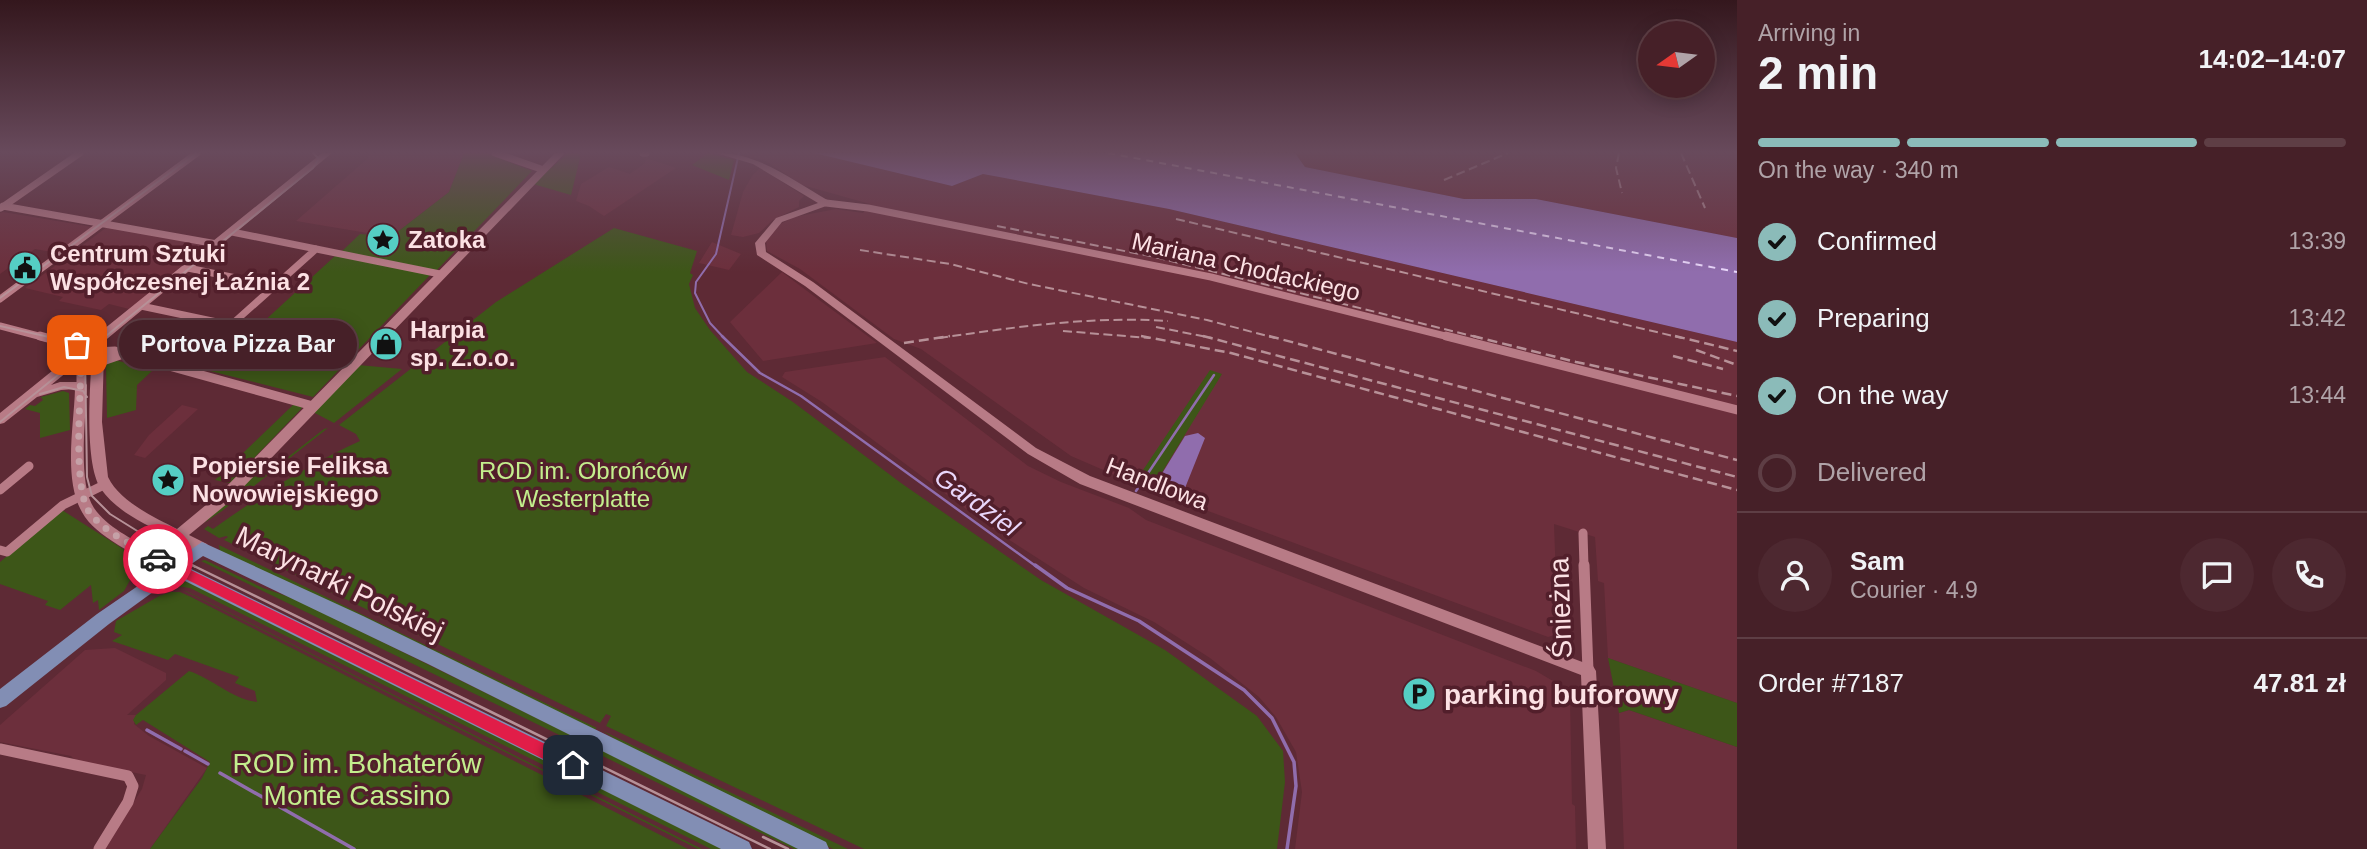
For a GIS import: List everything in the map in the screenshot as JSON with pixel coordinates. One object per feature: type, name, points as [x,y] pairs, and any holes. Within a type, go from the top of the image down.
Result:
[{"type":"main road","points":[[0,700],[103,619],[202,548]]},
{"type":"main road","name":"Marynarki Polskiej","points":[[202,548],[477,679],[819,849]]},
{"type":"main road","points":[[175,569],[742,849]]},
{"type":"street","points":[[2,208],[24,193]]},
{"type":"street","points":[[0,299],[145,193]]},
{"type":"street","points":[[0,420],[26,399],[94,355],[141,306],[279,193]]},
{"type":"street","points":[[153,556],[218,504],[518,193]]},
{"type":"street","points":[[807,193],[826,203]]},
{"type":"street","name":"Mariana Chodackiego","points":[[759,249],[760,243],[779,220],[826,203],[868,208],[1211,277],[1737,410]]},
{"type":"street","points":[[2,208],[217,244]]},
{"type":"street","points":[[232,232],[440,274]]},
{"type":"street","points":[[141,306],[231,325],[316,249]]},
{"type":"street","name":"Handlowa","points":[[759,249],[764,256],[809,284],[1032,451],[1065,471],[1588,671]]},
{"type":"street","points":[[188,268],[275,286]]},
{"type":"street","points":[[0,326],[94,355],[125,354],[313,406]]},
{"type":"street","points":[[94,355],[81,362],[82,495],[90,513],[99,522],[175,569]]},
{"type":"street","points":[[3,551],[63,505],[104,485],[99,466],[94,355]]},
{"type":"street","points":[[26,399],[54,387],[81,385]]},
{"type":"street","points":[[0,491],[29,466]]},
{"type":"street","name":"Marynarki Polskiej","points":[[104,485],[128,505],[202,548]]},
{"type":"street","name":"Śnieżna","points":[[1583,533],[1597,849]]},
{"type":"street","points":[[0,749],[128,776],[133,786],[128,802],[99,849]]},
{"type":"shaded area","points":[[328,193],[448,193],[391,237],[296,221]]},
{"type":"shaded area","points":[[578,193],[639,193],[604,216],[576,201]]},
{"type":"shaded area","points":[[743,193],[799,193],[804,196],[799,201],[799,207],[773,220],[759,233],[743,237],[731,235]]},
{"type":"shaded area","points":[[829,193],[1082,193],[1169,209],[1737,342],[1737,703],[1608,658],[1604,583],[1598,581],[1595,537],[1554,524],[1558,634],[1548,637],[1138,485],[1071,456],[921,349],[894,339],[800,269],[767,251],[766,240],[778,225],[794,217],[836,209],[863,213],[870,204]]},
{"type":"shaded area","points":[[1082,193],[1432,193],[1464,199],[1536,199],[1737,238],[1737,342],[1169,209]]},
{"type":"shaded area","points":[[1432,193],[1737,193],[1737,238],[1536,199],[1464,199]]},
{"type":"shaded area","points":[[0,213],[93,227],[57,253],[35,249],[0,274]]},
{"type":"shaded area","points":[[107,227],[209,244],[129,309],[109,304],[101,310],[59,301],[63,297],[25,288]]},
{"type":"shaded area","points":[[712,242],[741,254],[729,270],[699,263]]},
{"type":"shaded area","points":[[782,272],[877,343],[763,361],[730,322]]},
{"type":"shaded area","points":[[885,357],[1028,466],[1061,482],[1129,508],[1146,520],[1536,671],[1558,684],[1570,699],[1572,804],[1575,806],[1576,849],[1295,849],[1302,792],[1296,752],[1276,717],[1259,697],[1210,658],[1154,622],[1084,588],[997,532],[822,402],[782,377],[785,372]]},
{"type":"shaded area","points":[[182,405],[198,409],[145,458],[134,455],[149,435]]},
{"type":"shaded area","points":[[1198,433],[1205,438],[1183,493],[1155,485],[1185,436]]},
{"type":"shaded area","points":[[115,648],[166,673],[166,680],[127,715],[136,715],[134,724],[149,736],[207,768],[150,849],[104,849],[142,789],[146,775],[0,742],[0,725],[85,650]]},
{"type":"shaded area","points":[[1629,710],[1737,747],[1737,849],[1624,849],[1619,713]]},
{"type":"green space","points":[[448,193],[511,193],[436,271],[341,252],[360,234],[391,237]]},
{"type":"green space","name":"ROD im. Obrońców Westerplatte","points":[[614,228],[697,251],[689,284],[695,308],[710,330],[747,372],[1041,580],[1165,650],[1257,716],[1283,751],[1285,782],[1277,849],[864,849],[606,726],[611,716],[606,714],[600,723],[224,540],[228,537],[226,536],[219,538],[204,529],[230,509],[208,526],[213,529],[285,481],[360,441],[356,434],[339,425],[496,302]]},
{"type":"green space","points":[[336,255],[431,274],[313,397],[210,371]]},
{"type":"green space","points":[[115,360],[153,370],[137,385],[136,410],[107,418],[106,365]]},
{"type":"green space","points":[[358,365],[402,369],[334,423],[313,412]]},
{"type":"green space","points":[[1210,370],[1222,374],[1150,492],[1133,485]]},
{"type":"green space","points":[[63,391],[69,393],[70,430],[40,438],[40,413],[25,409],[43,400],[41,397]]},
{"type":"green space","points":[[294,404],[302,407],[301,409],[230,483],[215,480]]},
{"type":"green space","points":[[328,428],[204,523],[269,459],[272,459],[264,469],[270,471]]},
{"type":"green space","points":[[62,510],[131,554],[128,558],[139,564],[124,591],[99,610],[98,600],[93,603],[91,585],[60,610],[45,605],[48,601],[0,584],[0,562]]},
{"type":"green space","points":[[219,545],[597,728],[593,730],[220,551]]},
{"type":"green space","points":[[205,560],[263,588],[295,599],[802,849],[794,849],[201,561]]},
{"type":"green space","points":[[188,582],[726,849],[711,849],[190,588],[169,585]]},
{"type":"green space","points":[[186,591],[702,849],[698,849]]},
{"type":"green space","name":"ROD im. Bohaterów Monte Cassino","points":[[171,592],[180,592],[191,597],[688,849],[150,849],[202,778],[210,762],[143,720],[136,725],[133,720],[136,715],[189,671],[239,697],[257,702],[255,691],[235,683],[239,677],[175,654],[168,660],[112,641],[122,635],[114,632],[116,621]]},
{"type":"green space","points":[[1608,658],[1737,703],[1737,747],[1629,710],[1619,713]]},
{"type":"green space","points":[[603,731],[848,849],[833,849],[645,759]]},
{"type":"waterway","name":"Gardziel","points":[[723,337],[710,323],[695,293],[696,282],[716,254],[730,193]]},
{"type":"waterway","name":"Gardziel","points":[[723,337],[760,373],[801,396],[1037,567]]},
{"type":"waterway","points":[[1136,491],[1214,375]]},
{"type":"waterway","name":"Gardziel","points":[[1035,565],[1067,588],[1139,621],[1244,690],[1272,718],[1294,762],[1296,786],[1287,849]]},
{"type":"waterway","points":[[147,730],[181,749]]},
{"type":"waterway","points":[[185,751],[208,764]]},
{"type":"waterway","points":[[220,773],[354,849]]},
{"type":"ferry route","points":[[1317,193],[1737,272]]},
{"type":"tram line","points":[[0,298],[143,193]]},
{"type":"tram line","points":[[84,354],[283,193]]},
{"type":"tram line","points":[[0,326],[58,339],[84,354]]},
{"type":"tram line","points":[[91,367],[93,351],[105,337]]},
{"type":"tram line","points":[[0,422],[84,354]]},
{"type":"tram line","points":[[84,354],[86,395]]},
{"type":"tram line","points":[[40,394],[64,387],[83,391],[86,395]]},
{"type":"tram line","points":[[86,395],[87,477],[92,496],[110,514],[195,567]]},
{"type":"tram line","points":[[192,565],[770,849]]},
{"type":"tram line","points":[[763,837],[788,849]]},
{"type":"railway","points":[[1698,193],[1705,208]]},
{"type":"railway","points":[[1176,219],[1682,338]]},
{"type":"railway","points":[[997,226],[1155,257],[1480,338]]},
{"type":"railway","points":[[860,250],[950,264],[1029,284],[1207,320],[1275,338]]},
{"type":"railway","points":[[939,338],[1082,321],[1168,321]]},
{"type":"railway","points":[[1156,327],[1206,337]]},
{"type":"railway","points":[[1063,331],[1150,338]]},
{"type":"railway","points":[[904,343],[950,336]]},
{"type":"railway","points":[[1141,336],[1231,353],[1737,490]]},
{"type":"railway","points":[[1269,336],[1737,460]]},
{"type":"railway","points":[[1473,336],[1576,362],[1737,396]]},
{"type":"railway","points":[[1675,336],[1737,351]]},
{"type":"railway","points":[[1206,337],[1212,338]]},
{"type":"railway","points":[[1206,337],[1737,477]]},
{"type":"railway","points":[[1696,350],[1737,365]]},
{"type":"railway","points":[[1673,356],[1723,369]]},
{"type":"way so far","points":[[77,345],[88,349],[81,362],[79,484],[85,504],[99,522],[158,559]]},
{"type":"place","name":"Zatoka","points":[[383,240]]},
{"type":"place","name":"Centrum Sztuki Współczesnej Łaźnia 2","points":[[25,268]]},
{"type":"place","name":"Harpia sp. Z.o.o.","points":[[386,344]]},
{"type":"place","name":"Portova Pizza Bar","points":[[77,345]]},
{"type":"place","name":"Popiersie Feliksa Nowowiejskiego","points":[[168,480]]},
{"type":"place","name":"parking buforowy","points":[[1419,694]]},
{"type":"route","points":[[158,559],[573,765]]}]
